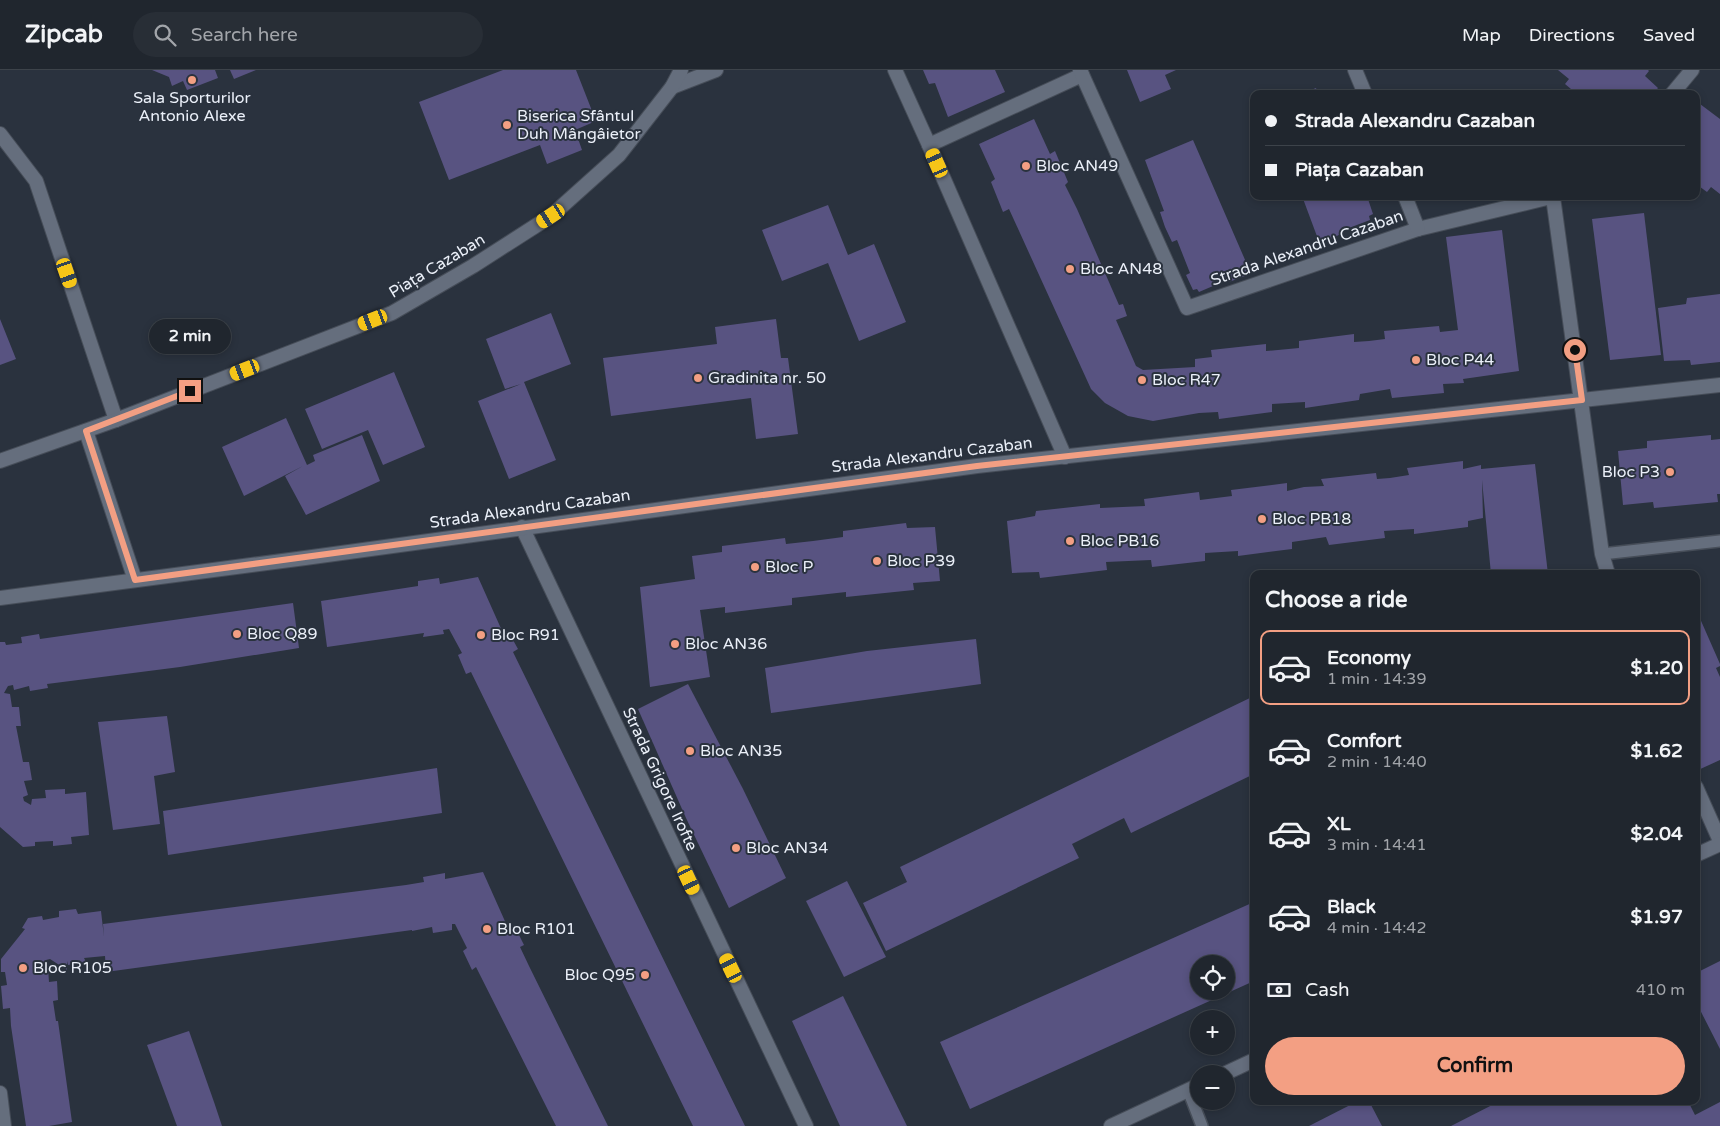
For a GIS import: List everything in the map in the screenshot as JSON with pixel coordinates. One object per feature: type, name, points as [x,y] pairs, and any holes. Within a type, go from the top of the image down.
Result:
[{"type":"street","points":[[672,87],[681,70]]},
{"type":"street","points":[[672,87],[716,70]]},
{"type":"street","name":"Strada Alexandru Cazaban","points":[[895,70],[1065,457]]},
{"type":"street","points":[[1355,70],[1363,90]]},
{"type":"street","points":[[1675,90],[1692,70]]},
{"type":"street","points":[[929,144],[1081,72]]},
{"type":"street","name":"Strada Alexandru Cazaban","points":[[1081,72],[1186,308],[1418,229],[1541,200]]},
{"type":"street","name":"Piața Cazaban","points":[[86,431],[392,313],[473,266],[551,216],[619,155],[672,87]]},
{"type":"street","points":[[0,134],[36,181],[116,420]]},
{"type":"street","points":[[1407,200],[1418,229]]},
{"type":"street","name":"Strada Alexandru Cazaban","points":[[1554,200],[1602,554],[1607,570]]},
{"type":"street","name":"Strada Alexandru Cazaban","points":[[0,598],[967,467],[1720,385]]},
{"type":"street","points":[[0,461],[86,431],[135,580]]},
{"type":"street","name":"Strada Grigore Irofte","points":[[522,528],[806,1126]]},
{"type":"street","points":[[1700,796],[1720,843],[1700,853]]},
{"type":"street","points":[[1235,1069],[1250,1062]]},
{"type":"street","points":[[1111,1126],[1190,1089]]},
{"type":"street","points":[[0,1093],[4,1126]]},
{"type":"lane","points":[[1602,554],[1720,541]]},
{"type":"lane","points":[[1198,1110],[1202,1126]]},
{"type":"building","name":"Sala Sporturilor Antonio Alexe","points":[[152,70],[215,70],[218,78],[187,90],[183,81],[172,86],[169,77]]},
{"type":"building","name":"Sala Sporturilor Antonio Alexe","points":[[230,70],[256,70],[234,79]]},
{"type":"building","name":"Biserica Sfântul Duh Mângâietor","points":[[503,70],[576,70],[596,121],[575,130],[582,150],[547,164],[540,145],[449,180],[419,102]]},
{"type":"building","points":[[923,70],[995,70],[1005,92],[948,117],[935,83],[929,84]]},
{"type":"building","points":[[1127,70],[1176,70],[1165,75],[1171,89],[1140,102]]},
{"type":"building","points":[[1558,70],[1648,70],[1645,76],[1658,88],[1656,90],[1572,90],[1565,84],[1569,79]]},
{"type":"building","points":[[1700,104],[1720,119],[1720,194],[1711,187],[1707,192],[1700,187]]},
{"type":"building","points":[[1034,119],[1050,154],[1055,151],[1068,182],[1065,185],[1119,305],[1123,304],[1127,316],[1116,320],[1136,366],[1143,370],[1195,367],[1195,359],[1212,357],[1211,350],[1266,344],[1266,351],[1299,348],[1299,341],[1354,334],[1354,342],[1369,341],[1385,339],[1384,331],[1439,326],[1440,332],[1458,330],[1446,237],[1502,230],[1519,371],[1463,379],[1464,383],[1443,384],[1444,393],[1392,398],[1390,389],[1360,394],[1359,400],[1305,408],[1305,402],[1272,404],[1272,412],[1219,419],[1218,412],[1199,413],[1153,421],[1128,416],[1105,403],[1091,389],[1009,209],[1003,212],[991,182],[995,179],[979,144]]},
{"type":"building","points":[[1193,140],[1249,269],[1245,276],[1229,282],[1227,280],[1199,292],[1197,289],[1193,290],[1186,275],[1190,273],[1177,240],[1172,242],[1165,227],[1160,212],[1164,211],[1145,160]]},
{"type":"building","points":[[1303,200],[1368,200],[1373,214],[1369,216],[1370,220],[1341,231],[1341,234],[1326,241],[1318,239]]},
{"type":"building","points":[[828,205],[848,255],[874,244],[906,322],[859,341],[828,263],[782,281],[762,230]]},
{"type":"building","points":[[1644,213],[1661,355],[1610,360],[1592,219]]},
{"type":"building","points":[[1720,294],[1720,362],[1691,365],[1690,360],[1664,361],[1658,308],[1686,304],[1687,298]]},
{"type":"building","points":[[551,313],[571,364],[524,382],[556,460],[509,479],[478,401],[521,384],[505,389],[486,339]]},
{"type":"building","points":[[0,319],[16,359],[0,365]]},
{"type":"building","name":"Gradinita nr. 50","points":[[776,319],[781,358],[788,358],[798,434],[756,439],[751,398],[611,416],[603,358],[717,344],[715,327]]},
{"type":"building","points":[[394,372],[425,447],[383,465],[368,430],[322,449],[305,409]]},
{"type":"building","points":[[286,418],[307,465],[315,461],[313,455],[362,435],[380,481],[306,515],[285,476],[303,466],[244,496],[222,447]]},
{"type":"building","name":"Bloc P3","points":[[1711,435],[1711,440],[1720,439],[1720,494],[1717,494],[1718,502],[1654,508],[1653,502],[1623,505],[1618,451],[1647,448],[1647,441]]},
{"type":"building","points":[[1463,461],[1463,469],[1481,465],[1481,469],[1535,464],[1548,570],[1491,570],[1482,480],[1483,518],[1468,521],[1468,527],[1414,534],[1414,529],[1384,531],[1385,538],[1329,545],[1326,537],[1292,542],[1292,549],[1238,556],[1238,551],[1205,553],[1205,561],[1152,567],[1151,560],[1106,562],[1107,570],[1040,578],[1039,572],[1012,573],[1007,521],[1035,516],[1036,511],[1100,504],[1100,508],[1145,506],[1144,499],[1199,492],[1200,500],[1232,496],[1231,490],[1287,483],[1287,491],[1304,487],[1324,486],[1321,479],[1376,473],[1377,479],[1409,475],[1407,468]]},
{"type":"building","points":[[906,523],[907,528],[935,527],[940,581],[913,583],[914,590],[846,597],[846,592],[792,598],[792,605],[725,613],[725,607],[700,610],[710,677],[650,687],[640,587],[695,579],[692,556],[722,552],[722,546],[785,538],[786,544],[813,541],[843,537],[843,531]]},
{"type":"building","points":[[478,577],[503,633],[508,631],[518,649],[513,652],[745,1126],[693,1126],[471,672],[466,674],[458,655],[462,653],[449,629],[443,630],[444,634],[423,637],[424,633],[327,647],[321,601],[418,586],[418,581],[439,578],[440,584]]},
{"type":"building","points":[[293,603],[299,648],[180,667],[47,684],[48,688],[30,691],[29,686],[14,690],[13,685],[8,686],[4,693],[10,694],[12,707],[19,707],[21,726],[16,726],[23,762],[29,762],[32,780],[24,781],[28,795],[23,797],[24,801],[31,805],[32,799],[46,798],[45,790],[65,789],[65,794],[86,792],[89,835],[71,837],[72,844],[53,846],[53,841],[35,842],[35,846],[23,847],[0,827],[0,642],[5,642],[6,645],[22,643],[21,637],[39,634],[40,639]]},
{"type":"building","points":[[1700,619],[1720,664],[1716,668],[1720,677],[1720,760],[1700,769]]},
{"type":"building","points":[[976,639],[981,684],[771,713],[765,668],[867,651]]},
{"type":"building","points":[[688,684],[743,789],[786,878],[729,908],[686,818],[638,709]]},
{"type":"building","points":[[1250,698],[1250,776],[1131,833],[1124,818],[1072,844],[1079,858],[886,951],[863,903],[907,882],[900,867]]},
{"type":"building","points":[[167,716],[175,772],[154,776],[160,824],[113,830],[98,722]]},
{"type":"building","points":[[437,768],[442,813],[168,855],[163,811]]},
{"type":"building","points":[[483,872],[508,928],[514,925],[524,945],[520,947],[608,1126],[556,1126],[476,967],[472,970],[463,951],[467,948],[455,924],[452,924],[452,930],[433,933],[432,927],[106,972],[105,956],[84,958],[86,962],[68,965],[67,961],[67,970],[50,959],[46,960],[41,967],[48,968],[49,982],[57,981],[58,1000],[53,1001],[56,1021],[58,1021],[72,1122],[49,1126],[26,1126],[10,1008],[3,1009],[1,986],[7,985],[5,972],[1,972],[1,959],[25,929],[22,928],[28,918],[42,916],[43,920],[59,917],[59,911],[76,909],[78,914],[101,911],[104,937],[103,924],[406,885],[424,882],[423,877],[445,873],[445,879]]},
{"type":"building","points":[[847,881],[886,957],[844,977],[806,901]]},
{"type":"building","points":[[1250,904],[1250,983],[1235,990],[1235,955],[1190,955],[1190,1000],[1212,1000],[970,1109],[940,1042]]},
{"type":"building","points":[[1720,961],[1720,1049],[1700,1010],[1700,971]]},
{"type":"building","points":[[843,996],[907,1126],[840,1126],[792,1021]]},
{"type":"building","points":[[189,1031],[222,1126],[177,1126],[147,1045]]},
{"type":"building","points":[[1720,1102],[1720,1126],[1451,1126],[1492,1105],[1690,1105],[1695,1115]]},
{"type":"building","points":[[1350,1105],[1371,1105],[1382,1126],[1309,1126]]},
{"type":"place","name":"Sala Sporturilor Antonio Alexe","points":[[192,80]]},
{"type":"place","name":"Biserica Sfântul Duh Mângâietor","points":[[507,125]]},
{"type":"place","name":"Bloc AN49","points":[[1026,166]]},
{"type":"place","name":"Bloc AN48","points":[[1070,269]]},
{"type":"place","name":"Bloc P44","points":[[1416,360]]},
{"type":"place","name":"Gradinita nr. 50","points":[[698,378]]},
{"type":"place","name":"Bloc R47","points":[[1142,380]]},
{"type":"place","name":"Bloc P3","points":[[1670,472]]},
{"type":"place","name":"Bloc PB18","points":[[1262,519]]},
{"type":"place","name":"Bloc PB16","points":[[1070,541]]},
{"type":"place","name":"Bloc P39","points":[[877,561]]},
{"type":"place","name":"Bloc P","points":[[755,567]]},
{"type":"place","name":"Bloc Q89","points":[[237,634]]},
{"type":"place","name":"Bloc R91","points":[[481,635]]},
{"type":"place","name":"Bloc AN36","points":[[675,644]]},
{"type":"place","name":"Bloc AN35","points":[[690,751]]},
{"type":"place","name":"Bloc AN34","points":[[736,848]]},
{"type":"place","name":"Bloc R101","points":[[487,929]]},
{"type":"place","name":"Bloc R105","points":[[23,968]]},
{"type":"place","name":"Bloc Q95","points":[[645,975]]},
{"type":"route","points":[[190,391],[86,431],[135,580],[977,466],[1582,400],[1575,350]]}]
